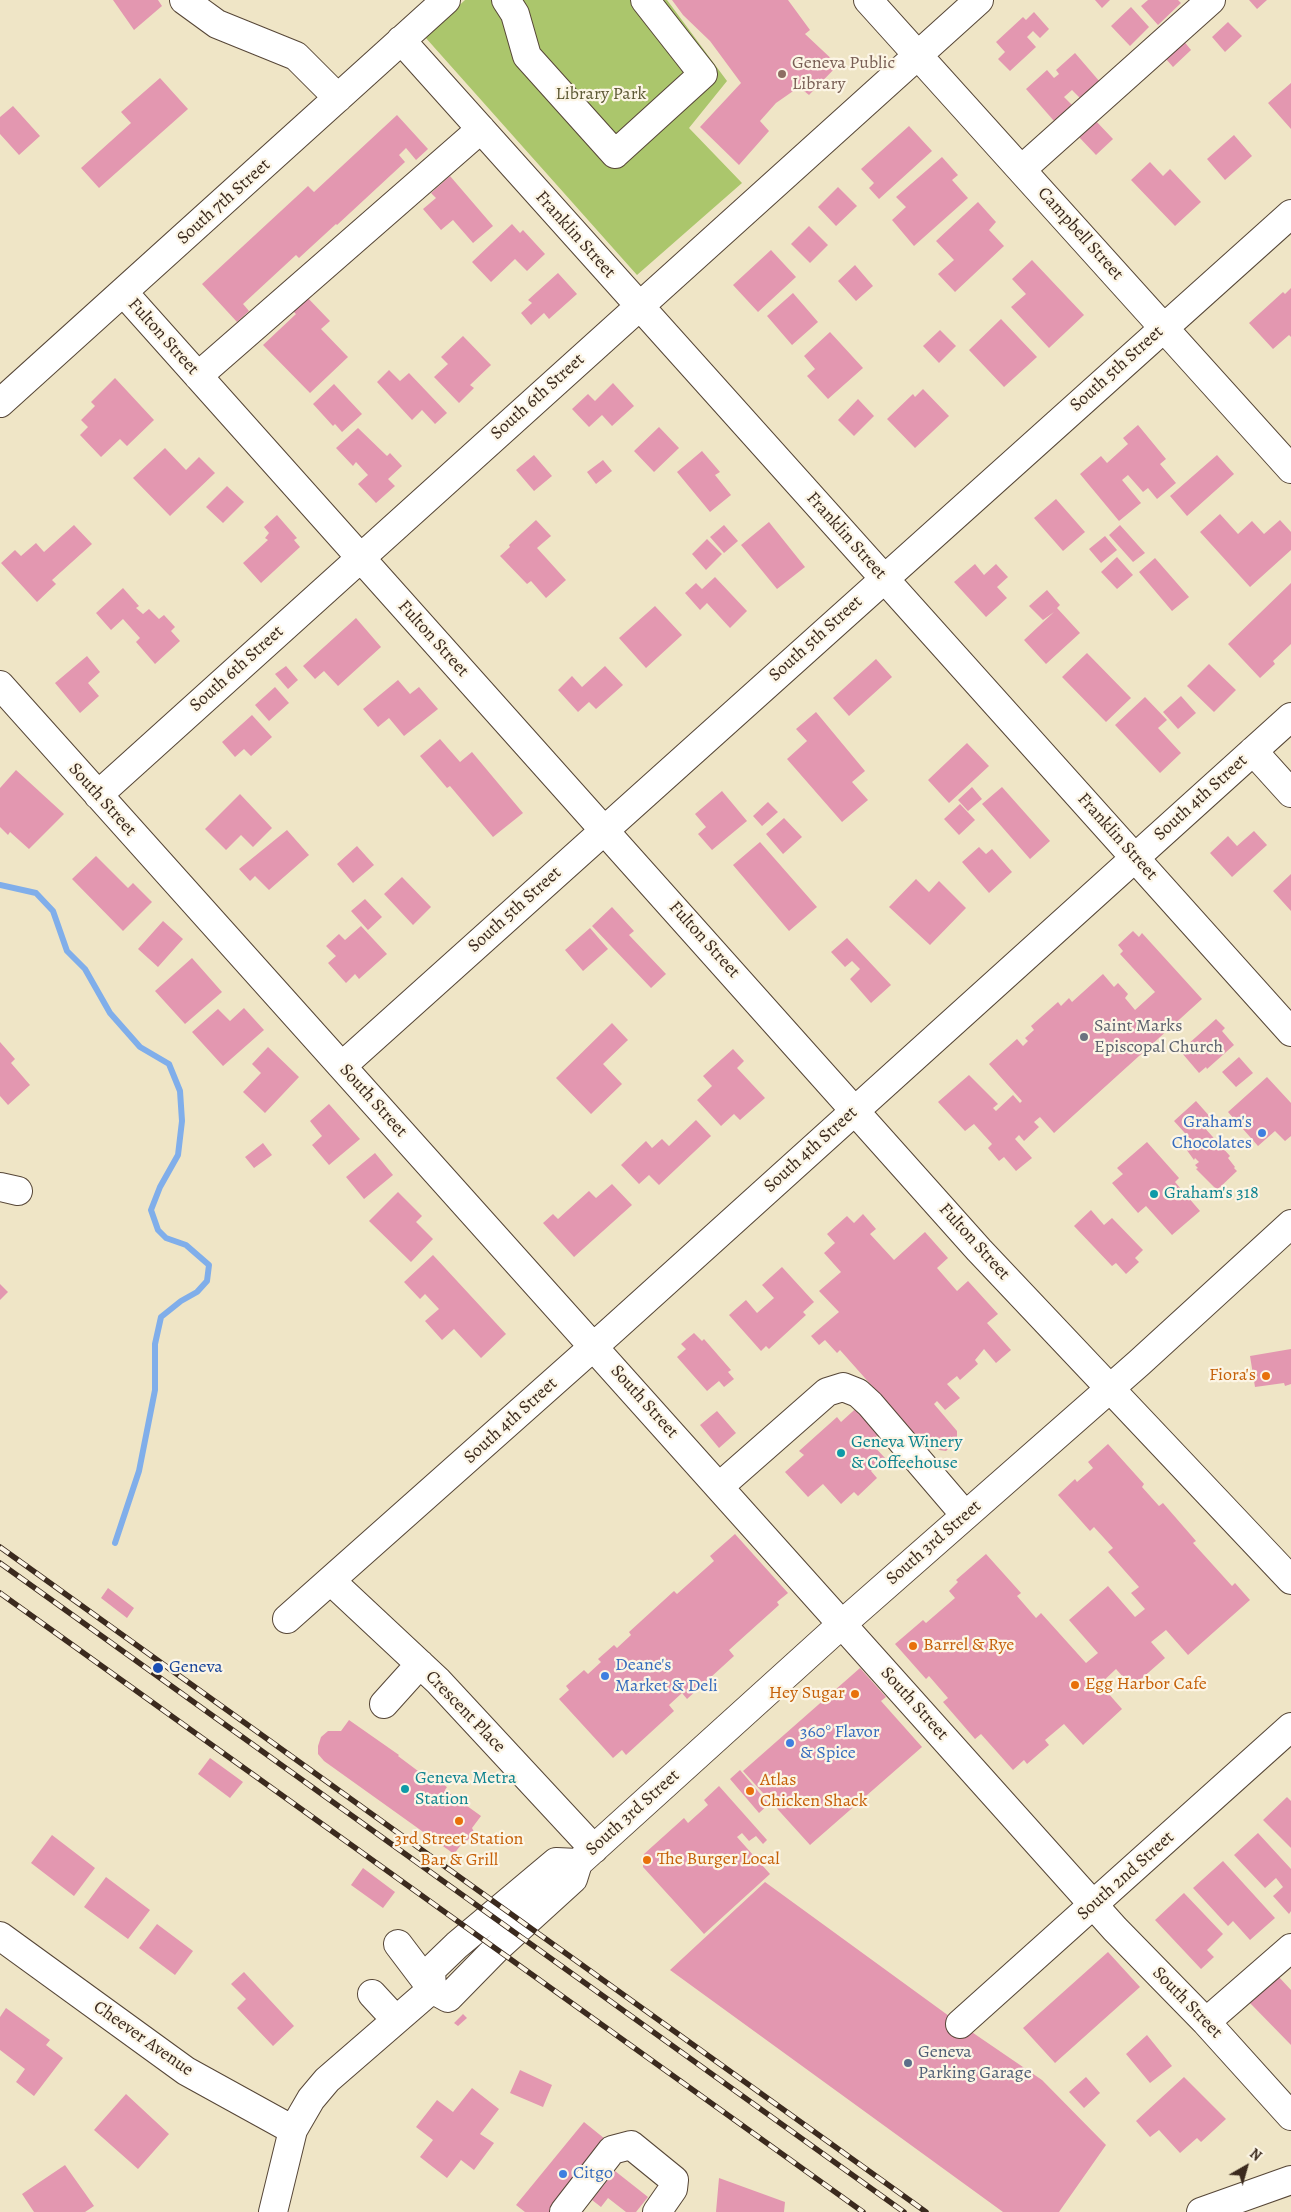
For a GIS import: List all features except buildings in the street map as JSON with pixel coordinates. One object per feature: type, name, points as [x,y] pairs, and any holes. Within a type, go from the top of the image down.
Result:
[{"type":"street","points":[[184,0],[217,24],[296,56],[338,98]]},
{"type":"street","name":"South 7th Street","points":[[0,403],[124,293],[446,0]]},
{"type":"street","points":[[516,5],[527,56],[615,154],[703,74],[645,0]]},
{"type":"street","name":"Campbell Street","points":[[868,0],[1291,469]]},
{"type":"street","name":"South 6th Street","points":[[98,795],[979,0]]},
{"type":"street","points":[[1022,170],[1211,0]]},
{"type":"street","name":"Franklin Street","points":[[401,40],[1291,1032]]},
{"type":"street","points":[[198,376],[481,129]]},
{"type":"street","name":"South 5th Street","points":[[342,1066],[1291,214]]},
{"type":"street","name":"Fulton Street","points":[[124,293],[980,1250],[1291,1580]]},
{"type":"street","name":"South Street","points":[[0,685],[720,1486],[1115,1929],[1206,2022],[1291,2116]]},
{"type":"street","name":"South 4th Street","points":[[286,1619],[594,1347],[1291,717]]},
{"type":"street","points":[[1253,751],[1291,793]]},
{"type":"street","name":"South 3rd Street","points":[[432,1989],[431,1970],[457,1945],[556,1862],[586,1856],[842,1624],[1110,1388],[1291,1224]]},
{"type":"street","points":[[720,1486],[827,1392],[842,1387],[858,1393],[870,1404],[965,1516]]},
{"type":"street","name":"Crescent Place","points":[[331,1581],[438,1681],[586,1856]]},
{"type":"street","points":[[384,1704],[420,1664]]},
{"type":"street","name":"South 2nd Street","points":[[960,2024],[1291,1727]]},
{"type":"street","name":"Cheever Avenue","points":[[0,1936],[186,2071],[293,2130]]},
{"type":"street","points":[[273,2212],[293,2130],[311,2099],[327,2080],[432,1989],[398,1944]]},
{"type":"street","points":[[1206,2022],[1291,1948]]},
{"type":"street","points":[[372,1994],[396,2020]]},
{"type":"street","points":[[564,2212],[612,2150],[630,2145],[674,2180],[673,2189],[657,2212]]},
{"type":"street","points":[[1201,2212],[1291,2180]]},
{"type":"green space","name":"Library Park","points":[[465,0],[667,0],[727,81],[689,128],[742,183],[637,275],[425,37]]},
{"type":"waterway","points":[[0,885],[36,893],[53,911],[67,951],[85,969],[110,1013],[140,1047],[169,1064],[180,1091],[182,1121],[178,1155],[160,1187],[151,1210],[158,1230],[166,1238],[186,1245],[209,1265],[207,1281],[197,1292],[181,1301],[161,1317],[155,1344],[155,1390],[139,1471],[115,1543]]},
{"type":"railway","points":[[0,1547],[926,2212]]},
{"type":"railway","points":[[0,1563],[904,2212]]},
{"type":"railway","points":[[0,1593],[863,2212]]},
{"type":"place","name":"Geneva Public Library","points":[[782,74]]},
{"type":"place","name":"Saint Marks Episcopal Church","points":[[1084,1037]]},
{"type":"place","name":"Graham's Chocolates","points":[[1262,1133]]},
{"type":"place","name":"Graham's 318","points":[[1154,1194]]},
{"type":"place","name":"Fiora's","points":[[1266,1376]]},
{"type":"place","name":"Geneva Winery & Coffeehouse","points":[[841,1453]]},
{"type":"place","name":"Barrel & Rye","points":[[913,1646]]},
{"type":"place","name":"Geneva","points":[[158,1668]]},
{"type":"place","name":"Deane's Market & Deli","points":[[605,1676]]},
{"type":"place","name":"Egg Harbor Cafe","points":[[1075,1685]]},
{"type":"place","name":"Hey Sugar","points":[[855,1694]]},
{"type":"place","name":"360° Flavor & Spice","points":[[790,1743]]},
{"type":"place","name":"Geneva Metra Station","points":[[405,1789]]},
{"type":"place","name":"Atlas Chicken Shack","points":[[750,1791]]},
{"type":"place","name":"3rd Street Station Bar & Grill","points":[[459,1821]]},
{"type":"place","name":"The Burger Local","points":[[647,1860]]},
{"type":"place","name":"Geneva Parking Garage","points":[[908,2063]]},
{"type":"place","name":"Citgo","points":[[563,2174]]}]
